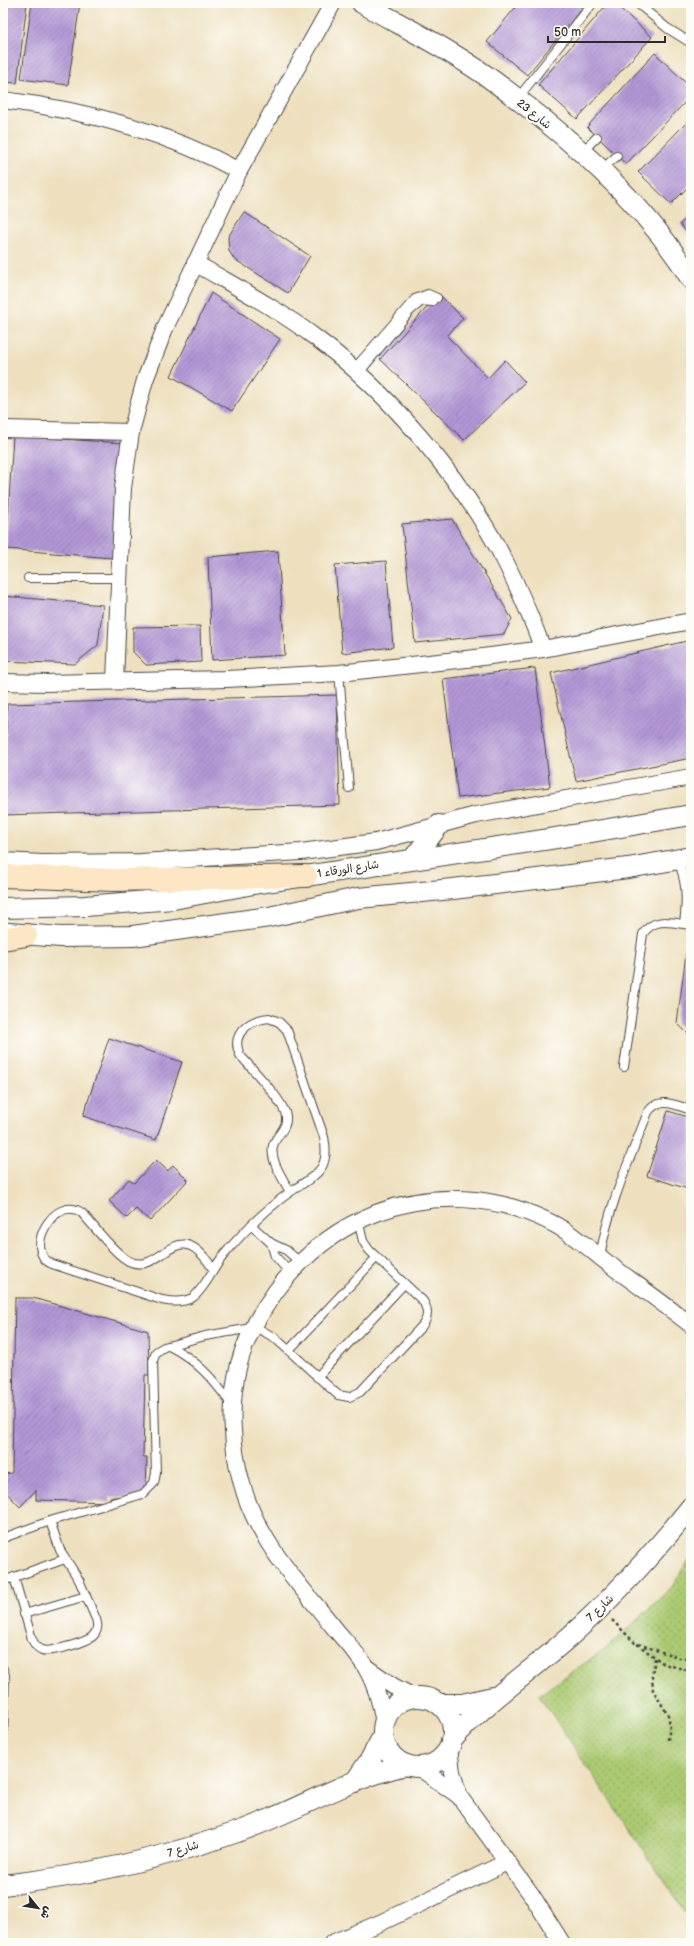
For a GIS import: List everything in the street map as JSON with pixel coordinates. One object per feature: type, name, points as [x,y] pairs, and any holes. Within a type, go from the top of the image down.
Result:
[{"type":"main road","points":[[3,876],[114,880],[306,876]]},
{"type":"main road","points":[[3,939],[26,935]]},
{"type":"street","points":[[304,54],[308,36],[321,3]]},
{"type":"street","points":[[115,681],[118,578],[123,488],[131,432],[143,386],[154,355],[238,171],[333,3]]},
{"type":"street","name":"شارع 23","points":[[362,3],[487,77],[517,99],[581,152],[640,212],[685,265],[691,279]]},
{"type":"street","points":[[3,100],[56,109],[106,120],[185,146],[215,158],[238,171]]},
{"type":"street","points":[[195,263],[266,304],[316,338],[357,371],[406,422],[438,459],[477,513],[506,562],[529,613],[543,649]]},
{"type":"street","points":[[3,429],[131,432]]},
{"type":"street","points":[[3,682],[46,683],[226,679],[339,673],[543,649],[691,621]]},
{"type":"street","points":[[3,861],[42,863],[141,862],[263,856],[376,842],[476,816],[691,777]]},
{"type":"street","name":"شارع الورقاء 1","points":[[3,908],[85,906],[173,899],[306,876],[691,815]]},
{"type":"street","points":[[413,859],[439,825]]},
{"type":"street","points":[[3,933],[76,937],[134,936],[268,917],[358,898],[453,889],[684,859]]},
{"type":"street","points":[[414,1697],[393,1686],[366,1667],[283,1564],[257,1525],[249,1506],[237,1468],[234,1447],[233,1406],[238,1364],[252,1328],[270,1298],[296,1268],[332,1236],[358,1220],[384,1209],[424,1201],[451,1199],[484,1202],[517,1209],[542,1218],[577,1238],[691,1325]]},
{"type":"street","name":"شارع 7","points":[[450,1744],[469,1720],[497,1695],[553,1651],[601,1607],[648,1559],[691,1507]]},
{"type":"street","points":[[366,1667],[377,1694],[388,1750],[393,1756],[439,1780],[459,1796],[531,1894],[562,1943]]},
{"type":"street","name":"شارع 7","points":[[439,1704],[462,1704],[497,1695]]},
{"type":"street","points":[[355,1782],[370,1760],[392,1709],[406,1699],[414,1697],[427,1698],[439,1704],[449,1717],[453,1733],[450,1744],[452,1772],[459,1796]]},
{"type":"street","points":[[412,1766],[425,1766],[439,1759],[450,1744]]},
{"type":"street","name":"شارع 7","points":[[3,1885],[57,1879],[104,1870],[193,1846],[243,1830],[380,1772],[412,1766]]},
{"type":"street","points":[[332,1943],[380,1923],[507,1862]]},
{"type":"lane","points":[[517,99],[593,3]]},
{"type":"lane","points":[[637,3],[667,28],[691,43]]},
{"type":"lane","points":[[581,152],[597,137]]},
{"type":"lane","points":[[600,170],[617,156]]},
{"type":"lane","points":[[357,371],[410,312],[422,301],[434,300]]},
{"type":"lane","points":[[28,578],[118,578]]},
{"type":"lane","points":[[339,673],[349,788]]},
{"type":"lane","points":[[624,1067],[643,934],[646,929],[656,922],[687,925],[687,893],[683,872],[684,859]]},
{"type":"lane","points":[[213,1269],[202,1254],[185,1245],[172,1247],[151,1262],[133,1263],[122,1257],[82,1213],[69,1208],[60,1211],[50,1220],[42,1235],[39,1247],[42,1256],[52,1264],[170,1302],[185,1301],[197,1294],[213,1269],[251,1225],[290,1192],[321,1169],[325,1162],[327,1150],[287,1030],[274,1019],[263,1018],[251,1022],[243,1030],[238,1039],[238,1050],[284,1110],[285,1127],[275,1142],[272,1152],[275,1162],[290,1192]]},
{"type":"lane","points":[[600,1257],[602,1241],[613,1203],[648,1112],[655,1104],[665,1102],[691,1110]]},
{"type":"lane","points":[[3,1538],[50,1521],[138,1496],[151,1488],[156,1473],[153,1361],[156,1352],[164,1347],[204,1336],[252,1328],[269,1334],[289,1350],[338,1395],[343,1397],[353,1396],[360,1392],[422,1326],[427,1316],[426,1306],[423,1301],[376,1258],[363,1241],[358,1220]]},
{"type":"lane","points":[[251,1225],[271,1243],[286,1250],[296,1268]]},
{"type":"lane","points":[[271,1243],[275,1256],[296,1268]]},
{"type":"lane","points":[[289,1350],[376,1258]]},
{"type":"lane","points":[[317,1377],[404,1284]]},
{"type":"lane","points":[[169,1346],[193,1360],[204,1369],[233,1406]]},
{"type":"lane","points":[[14,1577],[34,1644],[42,1650],[52,1650],[87,1640],[95,1633],[97,1623],[79,1580],[64,1559],[50,1521]]},
{"type":"lane","points":[[3,1581],[64,1559]]},
{"type":"lane","points":[[24,1614],[86,1596]]},
{"type":"lane","points":[[3,1669],[5,1675],[3,1741]]},
{"type":"path","points":[[601,1607],[635,1643],[655,1658],[664,1664],[691,1671]]},
{"type":"path","points":[[635,1643],[680,1658],[691,1658]]},
{"type":"path","points":[[655,1658],[652,1676],[653,1690],[668,1715],[670,1725],[668,1740]]},
{"type":"green space","points":[[691,1556],[691,1803],[684,1808],[691,1818],[691,1917],[689,1918],[539,1695],[609,1646],[671,1588]]},
{"type":"building","points":[[3,3],[27,3],[17,83],[3,82]]},
{"type":"building","points":[[32,3],[80,3],[68,85],[21,79]]},
{"type":"building","points":[[519,3],[575,3],[582,8],[527,75],[487,42]]},
{"type":"building","points":[[608,3],[614,3],[652,37],[577,119],[538,85]]},
{"type":"building","points":[[655,53],[691,88],[691,96],[626,164],[587,127]]},
{"type":"building","points":[[691,118],[691,184],[671,204],[638,172]]},
{"type":"building","points":[[244,212],[310,256],[288,293],[234,259],[229,251],[228,237]]},
{"type":"building","points":[[691,214],[691,238],[680,224]]},
{"type":"building","points":[[211,293],[280,339],[232,411],[171,376]]},
{"type":"building","points":[[439,294],[463,318],[447,336],[488,378],[505,360],[525,382],[464,440],[380,359]]},
{"type":"building","points":[[13,436],[124,443],[112,558],[6,549]]},
{"type":"building","points":[[452,519],[512,619],[504,634],[415,643],[402,524]]},
{"type":"building","points":[[278,551],[285,655],[212,660],[208,557]]},
{"type":"building","points":[[386,561],[393,647],[342,653],[335,565]]},
{"type":"building","points":[[3,596],[103,605],[98,645],[75,664],[3,661]]},
{"type":"building","points":[[200,626],[201,662],[146,665],[133,652],[133,627]]},
{"type":"building","points":[[691,640],[691,758],[576,781],[551,673]]},
{"type":"building","points":[[535,668],[550,787],[458,798],[443,679]]},
{"type":"building","points":[[337,695],[340,805],[3,815],[7,704]]},
{"type":"building","points":[[687,946],[691,946],[691,1037],[677,1023]]},
{"type":"building","points":[[109,1038],[182,1062],[156,1140],[83,1116]]},
{"type":"building","points":[[668,1111],[691,1118],[691,1190],[647,1176]]},
{"type":"building","points":[[156,1160],[168,1171],[173,1165],[188,1180],[150,1221],[136,1209],[127,1218],[109,1201],[129,1179],[134,1183]]},
{"type":"building","points":[[15,1298],[33,1298],[148,1331],[149,1375],[145,1375],[143,1457],[147,1457],[146,1492],[133,1497],[110,1497],[110,1502],[36,1500],[36,1490],[20,1507],[3,1489],[3,1474],[12,1473]]}]
